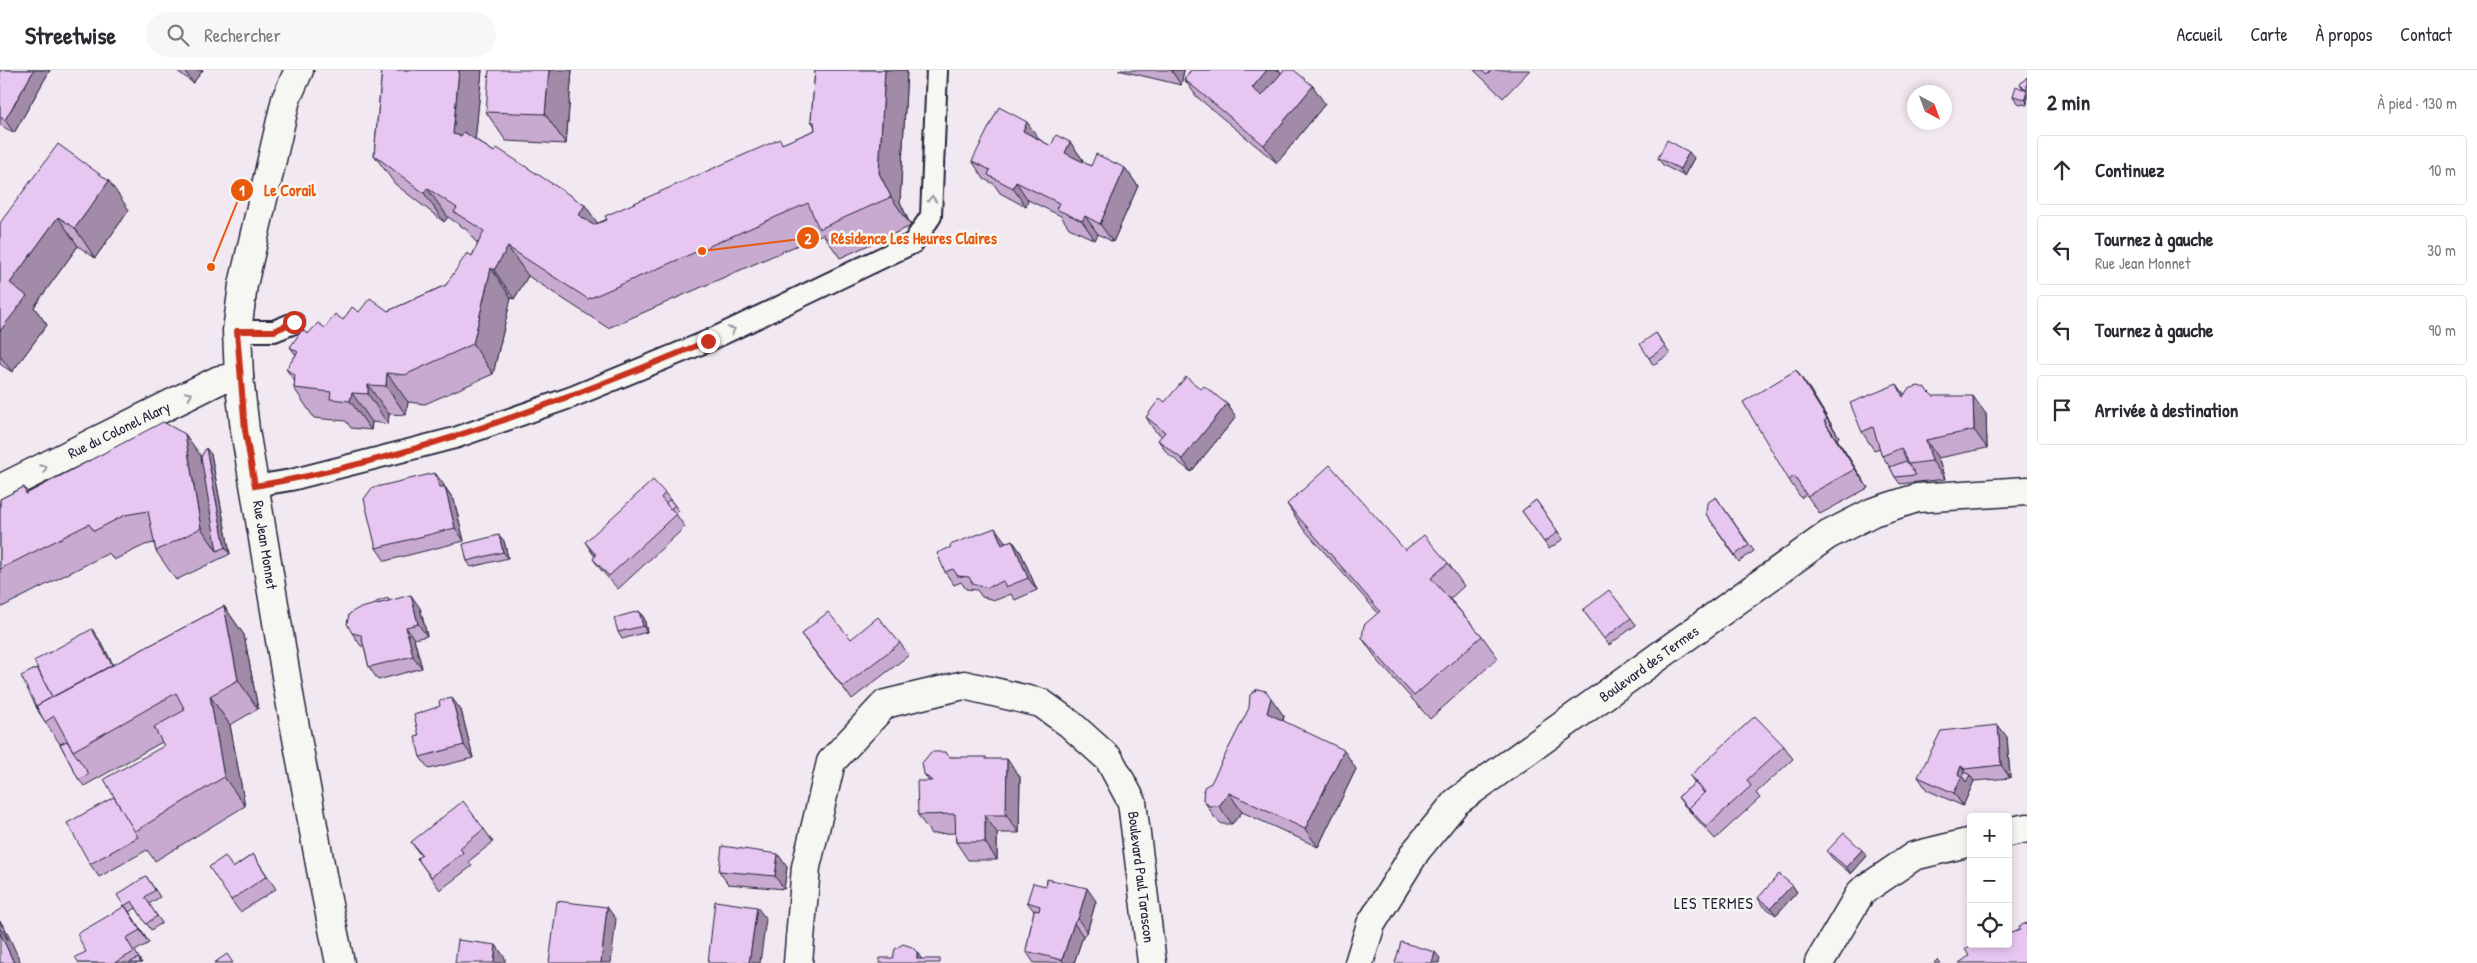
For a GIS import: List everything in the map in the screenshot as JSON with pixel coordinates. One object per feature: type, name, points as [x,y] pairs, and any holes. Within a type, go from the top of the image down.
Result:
[{"type":"street","name":"Rue Jean Monnet","points":[[299,70],[286,99],[243,285],[237,331],[239,377],[245,430],[295,729],[340,963]]},
{"type":"street","name":"Rue du Colonel Alary","points":[[0,489],[219,380],[239,377]]},
{"type":"street","name":"Boulevard des Termes","points":[[1359,963],[1371,924],[1416,851],[1456,802],[1828,535],[1873,512],[1917,498],[2027,491]]},
{"type":"street","name":"Boulevard Paul Tarascon","points":[[798,963],[806,867],[831,762],[885,704],[964,685],[1041,703],[1070,724],[1109,759],[1132,802],[1152,963]]},
{"type":"street","points":[[2012,831],[2027,828]]},
{"type":"street","points":[[1819,963],[1861,892],[1914,856],[1967,843]]},
{"type":"lane","points":[[255,486],[291,480],[455,438],[572,397],[708,341],[913,243],[931,216],[937,70]]},
{"type":"lane","points":[[237,331],[274,331],[294,322]]},
{"type":"building","points":[[1,70],[34,70],[5,120],[0,117]]},
{"type":"building","points":[[382,70],[459,70],[453,134],[461,136],[464,132],[494,152],[497,148],[585,205],[579,215],[593,225],[607,220],[605,216],[780,139],[782,144],[815,130],[814,122],[811,121],[815,70],[885,70],[879,173],[891,197],[819,229],[808,203],[588,299],[508,247],[494,270],[491,268],[473,344],[405,375],[387,373],[386,386],[368,385],[368,394],[352,393],[350,401],[330,399],[331,392],[294,388],[295,375],[286,369],[298,352],[290,347],[302,330],[308,334],[318,323],[325,328],[335,314],[343,320],[352,307],[359,312],[370,298],[388,311],[446,285],[467,253],[472,256],[484,231],[454,212],[457,208],[427,188],[424,193],[374,155]]},
{"type":"building","points":[[489,70],[549,70],[545,114],[486,112]]},
{"type":"building","points":[[1191,70],[1267,70],[1252,88],[1262,96],[1284,70],[1294,70],[1313,86],[1264,145],[1184,79]]},
{"type":"building","points":[[1481,70],[1492,70],[1487,75]]},
{"type":"building","points":[[2027,77],[2027,91],[2020,84]]},
{"type":"building","points":[[2016,86],[2027,91],[2025,99],[2013,96]]},
{"type":"building","points":[[999,107],[1027,122],[1023,131],[1051,146],[1056,135],[1070,142],[1065,153],[1091,166],[1096,154],[1125,168],[1100,224],[1085,216],[1082,221],[1056,209],[1059,203],[1016,182],[1013,188],[988,175],[990,170],[972,161]]},
{"type":"building","points":[[1667,140],[1689,152],[1680,169],[1658,158]]},
{"type":"building","points":[[58,144],[109,181],[75,228],[58,217],[10,283],[27,296],[0,331],[0,223]]},
{"type":"building","points":[[1656,333],[1665,347],[1649,358],[1640,344]]},
{"type":"building","points":[[1796,370],[1827,419],[1824,421],[1855,469],[1807,496],[1794,476],[1789,480],[1743,402]]},
{"type":"building","points":[[1186,377],[1201,389],[1204,386],[1227,404],[1182,459],[1158,440],[1165,432],[1146,417],[1160,398],[1165,402]]},
{"type":"building","points":[[1897,384],[1903,397],[1908,389],[1918,386],[1925,388],[1933,396],[1973,396],[1974,430],[1926,440],[1932,461],[1908,464],[1901,448],[1882,456],[1873,427],[1862,432],[1850,403]]},
{"type":"building","points":[[163,422],[185,434],[201,528],[156,551],[148,511],[125,515],[94,531],[89,524],[0,569],[0,499],[24,487],[26,494]]},
{"type":"building","points":[[206,448],[225,547],[217,551],[201,457]]},
{"type":"building","points":[[1906,461],[1916,475],[1895,477],[1890,467]]},
{"type":"building","points":[[1330,465],[1405,550],[1424,535],[1448,563],[1431,578],[1482,636],[1414,696],[1362,638],[1364,625],[1380,611],[1287,504]]},
{"type":"building","points":[[435,473],[439,487],[445,487],[455,528],[376,548],[364,499],[372,488]]},
{"type":"building","points":[[653,480],[665,493],[661,498],[676,514],[609,576],[593,559],[596,555],[585,542]]},
{"type":"building","points":[[1716,497],[1749,545],[1735,555],[1706,514],[1707,503]]},
{"type":"building","points":[[669,500],[675,505],[670,509],[666,503]]},
{"type":"building","points":[[1536,500],[1558,532],[1544,542],[1522,511]]},
{"type":"building","points":[[995,528],[1002,545],[1012,540],[1028,578],[1006,587],[1003,581],[987,588],[973,584],[969,577],[958,576],[953,569],[945,572],[937,553],[951,547],[950,545]]},
{"type":"building","points":[[499,535],[503,552],[467,561],[463,544]]},
{"type":"building","points":[[1609,590],[1631,618],[1604,639],[1583,610]]},
{"type":"building","points":[[411,595],[418,624],[406,627],[413,656],[369,667],[361,635],[352,633],[347,624],[349,614],[357,609]]},
{"type":"building","points":[[388,598],[389,601],[376,604],[376,602]]},
{"type":"building","points":[[224,606],[238,680],[210,696],[224,777],[134,832],[104,779],[164,746],[154,727],[185,710],[176,693],[73,751],[54,716],[45,722],[36,706]]},
{"type":"building","points":[[639,611],[643,626],[618,632],[614,618]]},
{"type":"building","points":[[828,612],[851,639],[878,617],[900,643],[843,687],[801,634]]},
{"type":"building","points":[[92,629],[112,665],[52,697],[34,661]]},
{"type":"building","points":[[37,668],[52,697],[36,706],[21,676]]},
{"type":"building","points":[[1257,689],[1266,691],[1271,698],[1267,713],[1344,750],[1305,829],[1229,793],[1219,806],[1209,806],[1203,799],[1204,787],[1211,783],[1249,708],[1250,695]]},
{"type":"building","points":[[452,698],[464,745],[420,757],[415,737],[419,736],[414,715],[440,706],[439,701]]},
{"type":"building","points":[[1755,716],[1784,746],[1747,780],[1751,786],[1706,827],[1689,808],[1705,792],[1690,776]]},
{"type":"building","points":[[1998,725],[2001,765],[1965,769],[1961,766],[1958,774],[1962,776],[1954,793],[1918,777],[1941,731]]},
{"type":"building","points":[[67,741],[89,774],[79,780],[60,744]]},
{"type":"building","points":[[931,752],[945,752],[950,757],[1007,759],[1006,815],[985,815],[985,842],[956,842],[955,814],[918,815],[917,781],[932,781],[924,774],[922,763]]},
{"type":"building","points":[[1965,772],[1970,775],[1966,782],[1963,777]]},
{"type":"building","points":[[1695,783],[1704,793],[1689,808],[1693,814],[1678,797]]},
{"type":"building","points":[[114,797],[138,837],[90,864],[67,823]]},
{"type":"building","points":[[463,801],[484,829],[460,848],[463,853],[431,877],[417,858],[422,855],[411,842]]},
{"type":"building","points":[[1844,833],[1862,850],[1846,867],[1827,851]]},
{"type":"building","points":[[722,846],[778,854],[775,876],[719,871]]},
{"type":"building","points":[[253,854],[267,876],[231,900],[209,867],[225,856],[233,868]]},
{"type":"building","points":[[1779,874],[1792,885],[1771,908],[1758,898]]},
{"type":"building","points":[[146,876],[155,890],[145,897],[157,916],[146,924],[132,901],[124,906],[117,895]]},
{"type":"building","points":[[1047,879],[1087,888],[1078,919],[1074,923],[1062,960],[1026,951],[1034,910],[1039,911],[1040,906],[1027,902],[1033,883],[1046,886]]},
{"type":"building","points":[[557,901],[607,907],[601,963],[549,963]]},
{"type":"building","points":[[715,901],[757,907],[749,963],[708,963]]},
{"type":"building","points":[[125,906],[140,930],[126,938],[134,952],[114,963],[79,963],[75,957],[86,952],[77,934]]},
{"type":"building","points":[[0,921],[8,940],[0,928]]},
{"type":"building","points":[[2027,923],[2027,962],[1959,963],[1969,956],[1965,949],[1967,948],[2012,948],[2012,933],[2020,930],[2019,926]]},
{"type":"building","points":[[0,933],[14,963],[0,963]]},
{"type":"building","points":[[458,940],[496,945],[494,963],[455,963]]},
{"type":"building","points":[[1401,942],[1435,952],[1432,963],[1395,963]]},
{"type":"building","points":[[903,944],[912,947],[917,952],[917,959],[940,959],[940,963],[880,963],[880,958],[893,958],[895,949]]},
{"type":"building","points":[[227,954],[233,963],[214,963]]},
{"type":"building","points":[[138,958],[141,963],[129,963]]},
{"type":"place","name":"Résidence Les Heures Claires","points":[[702,251]]},
{"type":"place","name":"Le Corail","points":[[211,267]]},
{"type":"district","name":"LES TERMES","points":[[1714,903]]},
{"type":"route","points":[[294,322],[274,331],[237,331],[239,377],[245,430],[255,486],[291,480],[455,438],[572,397],[708,341]]}]
